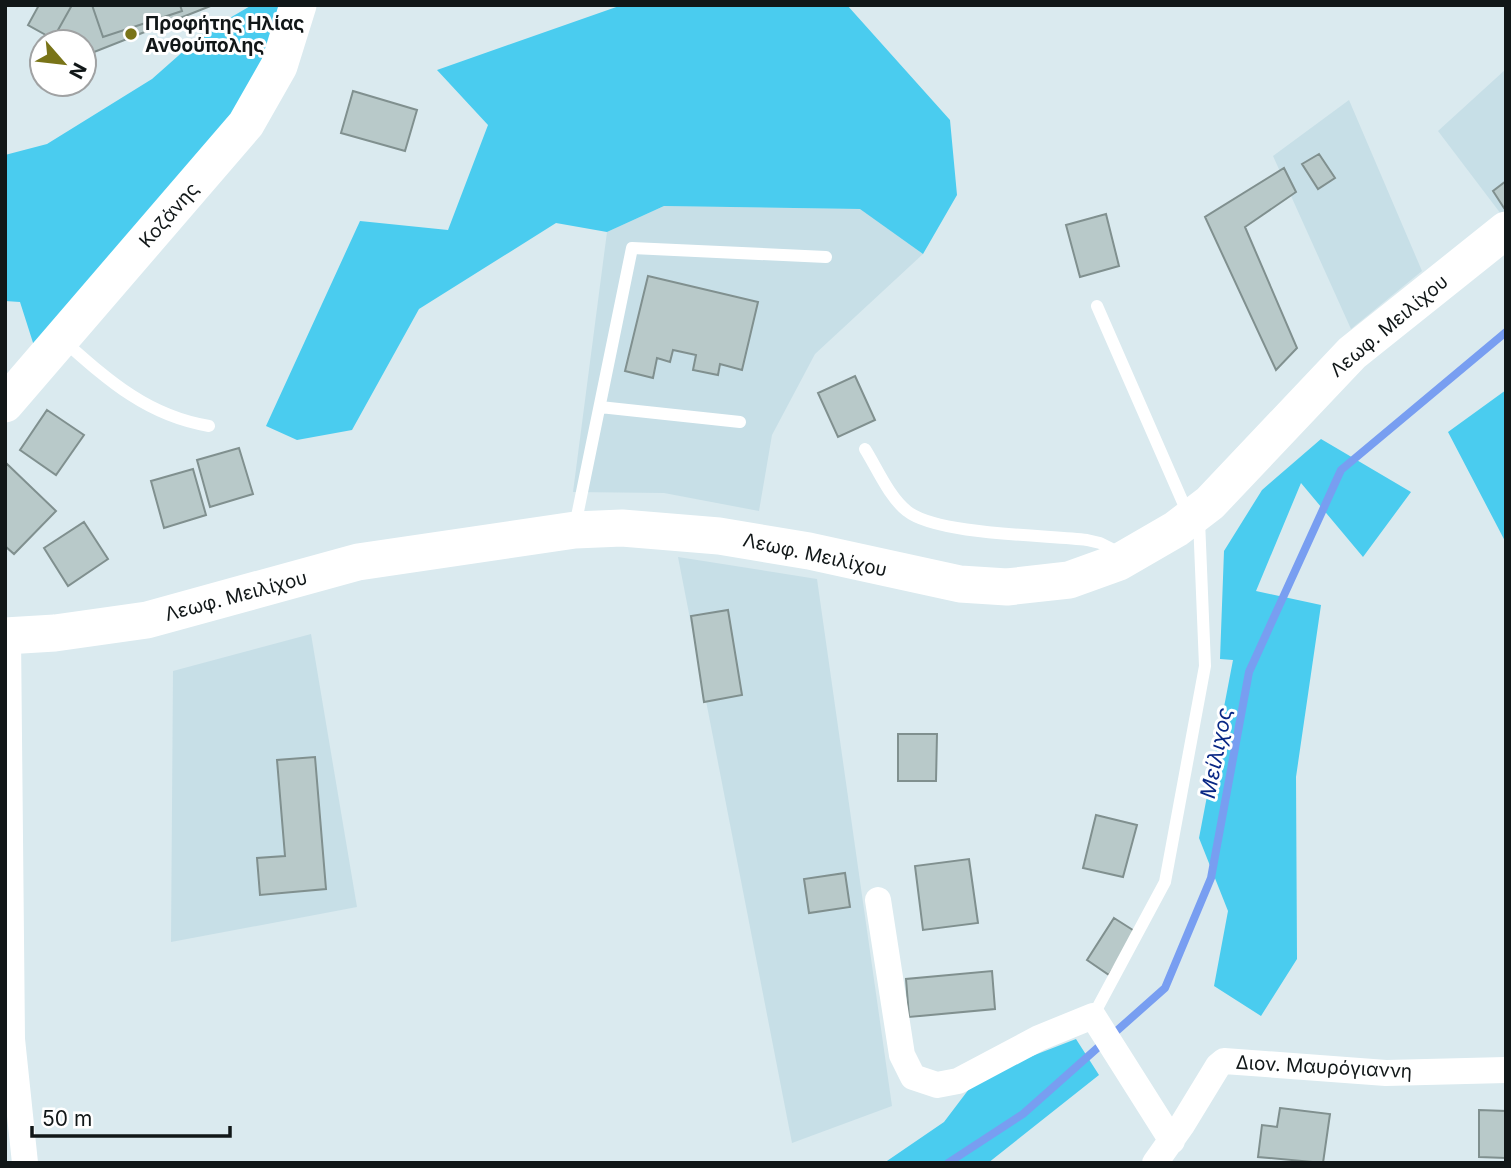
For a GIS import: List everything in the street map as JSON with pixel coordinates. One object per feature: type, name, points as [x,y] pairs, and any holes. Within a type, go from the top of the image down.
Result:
[{"type":"street","name":"Κοζάνης","points":[[5,404],[247,124],[279,66],[298,5]]},
{"type":"street","name":"Λεωφ. Μειλίχου","points":[[7,636],[55,633],[147,620],[358,562],[575,530],[622,528],[719,536],[808,551],[916,577],[978,586],[1007,587],[1055,583],[1098,570],[1127,557],[1194,515],[1238,477],[1352,353],[1506,230]]},
{"type":"street","points":[[7,636],[12,1039],[25,1163]]},
{"type":"street","points":[[878,900],[902,1055],[909,1072],[919,1081],[937,1085],[958,1081],[1048,1033],[1096,1020],[1172,1141]]},
{"type":"street","name":"Διον. Μαυρόγιαννη","points":[[1155,1163],[1172,1141],[1218,1066],[1224,1061],[1386,1073],[1506,1070]]},
{"type":"lane","points":[[575,530],[632,248],[825,257]]},
{"type":"lane","points":[[1096,1020],[1165,882],[1205,666],[1194,515],[1097,306]]},
{"type":"lane","points":[[61,338],[134,400],[182,421],[209,426]]},
{"type":"lane","points":[[600,407],[740,422]]},
{"type":"lane","points":[[865,449],[900,504],[913,515],[966,528],[1100,543],[1127,557]]},
{"type":"shaded area","points":[[252,5],[285,5],[253,101],[35,349],[20,302],[5,301],[5,155],[47,144],[152,79],[204,33]]},
{"type":"shaded area","points":[[622,5],[847,5],[950,120],[957,195],[923,254],[860,209],[664,206],[607,232],[556,223],[419,309],[352,430],[297,440],[266,426],[360,221],[448,230],[488,125],[437,70]]},
{"type":"shaded area","points":[[1506,69],[1506,218],[1504,218],[1438,131]]},
{"type":"shaded area","points":[[1349,100],[1422,271],[1351,329],[1273,156]]},
{"type":"shaded area","points":[[664,206],[861,209],[923,254],[815,354],[772,435],[759,511],[664,493],[573,492],[607,232]]},
{"type":"shaded area","points":[[1506,390],[1506,543],[1448,432]]},
{"type":"shaded area","points":[[1321,439],[1411,492],[1363,557],[1301,483],[1256,591],[1321,605],[1296,777],[1297,959],[1261,1016],[1214,986],[1228,911],[1199,838],[1233,660],[1220,659],[1224,551],[1262,490]]},
{"type":"shaded area","points":[[678,557],[817,579],[892,1106],[792,1143]]},
{"type":"shaded area","points":[[311,634],[357,907],[171,942],[173,671]]},
{"type":"shaded area","points":[[1076,1039],[1099,1075],[988,1163],[884,1163],[944,1122],[969,1089],[1006,1066]]},
{"type":"building","points":[[39,5],[72,5],[59,28],[33,28],[28,25]]},
{"type":"building","points":[[72,5],[92,5],[103,37],[182,11],[180,5],[213,5],[98,50],[98,28],[59,28]]},
{"type":"building","points":[[92,5],[180,5],[182,11],[103,37]]},
{"type":"building","points":[[353,91],[417,110],[405,151],[341,133]]},
{"type":"building","points":[[1319,154],[1335,178],[1318,189],[1302,164]]},
{"type":"building","points":[[1284,168],[1296,192],[1245,227],[1297,348],[1276,370],[1205,217]]},
{"type":"building","points":[[1506,181],[1506,207],[1504,208],[1493,191]]},
{"type":"building","points":[[1106,214],[1119,266],[1080,277],[1066,225]]},
{"type":"building","points":[[648,276],[758,302],[742,370],[720,364],[718,375],[693,370],[696,355],[673,350],[670,362],[657,358],[653,378],[625,371]]},
{"type":"building","points":[[855,376],[875,420],[838,437],[818,393]]},
{"type":"building","points":[[47,410],[84,435],[56,475],[20,450]]},
{"type":"building","points":[[239,448],[253,494],[210,507],[197,460]]},
{"type":"building","points":[[6,463],[56,511],[14,554],[5,546]]},
{"type":"building","points":[[193,469],[206,515],[164,528],[151,481]]},
{"type":"building","points":[[84,522],[108,559],[68,586],[44,548]]},
{"type":"building","points":[[728,610],[742,695],[704,702],[691,616]]},
{"type":"building","points":[[898,734],[937,734],[936,781],[898,781]]},
{"type":"building","points":[[315,757],[326,889],[260,895],[257,858],[285,856],[277,760]]},
{"type":"building","points":[[1096,815],[1137,825],[1123,877],[1083,868]]},
{"type":"building","points":[[969,859],[978,923],[923,930],[915,866]]},
{"type":"building","points":[[845,873],[850,907],[809,913],[804,879]]},
{"type":"building","points":[[1114,918],[1136,932],[1109,975],[1087,960]]},
{"type":"building","points":[[992,971],[995,1009],[909,1017],[906,979]]},
{"type":"building","points":[[1280,1108],[1330,1114],[1323,1163],[1258,1157],[1262,1125],[1277,1127]]},
{"type":"building","points":[[1479,1110],[1506,1111],[1506,1158],[1479,1157]]},
{"type":"waterway","name":"Μείλιχος","points":[[948,1163],[1023,1114],[1165,988],[1211,878],[1249,672],[1341,470],[1506,332]]},
{"type":"place","name":"Προφήτης Ηλίας Ανθούπολης","points":[[131,34]]}]
